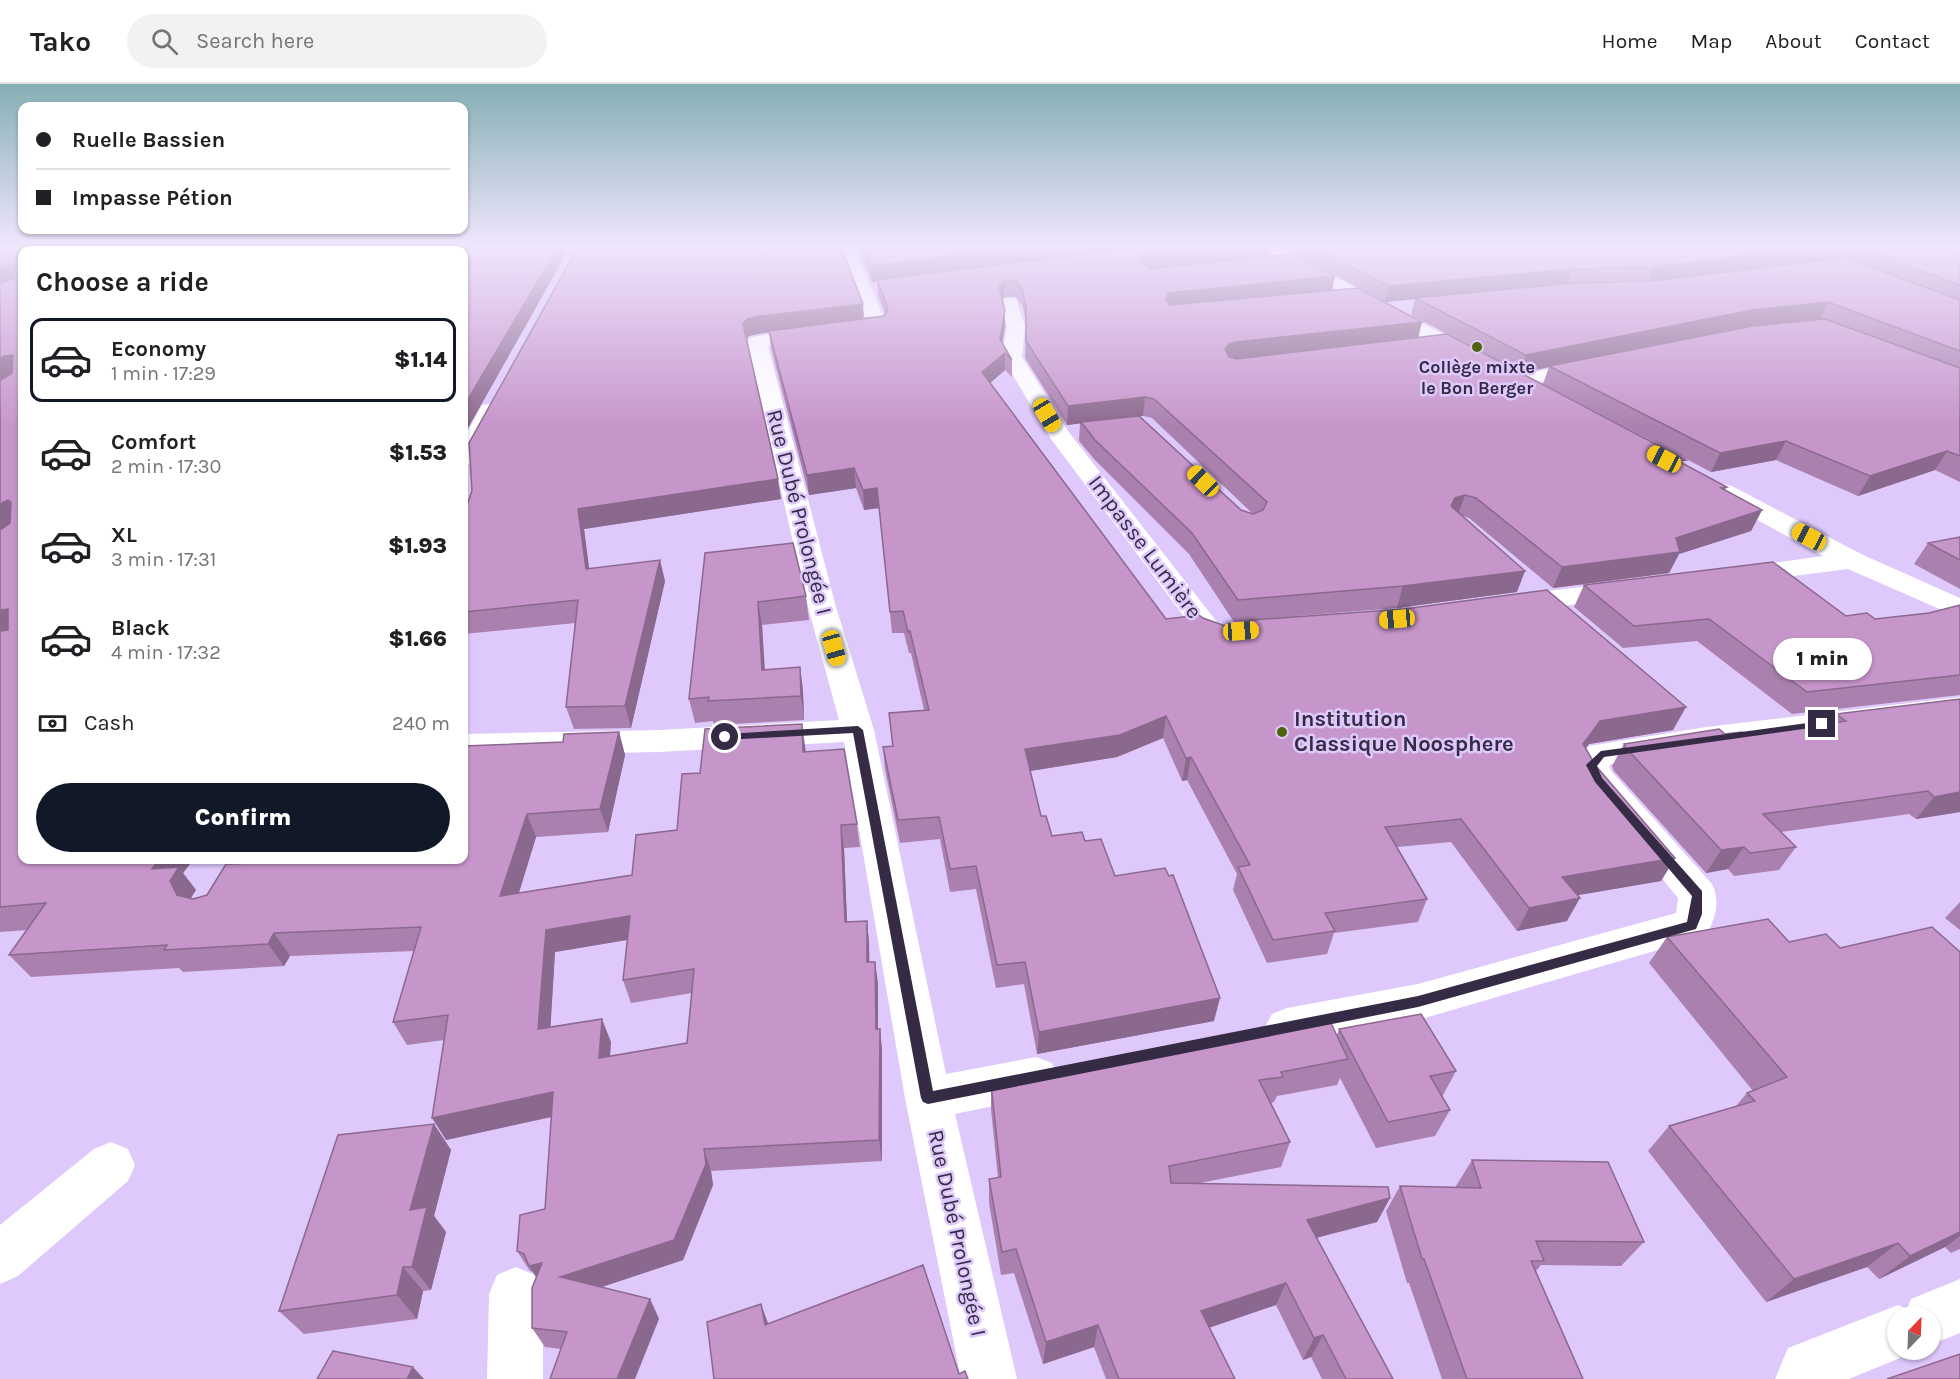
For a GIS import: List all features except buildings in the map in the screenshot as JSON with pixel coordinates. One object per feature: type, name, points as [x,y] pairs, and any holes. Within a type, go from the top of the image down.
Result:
[{"type":"street","name":"Rue Dubé Prolongée I","points":[[874,307],[878,326],[757,342],[822,607],[858,730],[928,1098],[988,1379]]},
{"type":"street","name":"Impasse Lumière","points":[[1011,307],[1016,326],[1012,357],[1069,433],[1210,632],[1223,638],[1241,631],[1252,630]]},
{"type":"street","points":[[1382,307],[1549,398]]},
{"type":"street","points":[[1385,309],[1403,307]]},
{"type":"street","points":[[1412,348],[1447,344]]},
{"type":"street","points":[[1518,381],[1609,363]]},
{"type":"street","points":[[468,450],[497,396]]},
{"type":"street","points":[[1705,481],[1851,560],[1960,609]]},
{"type":"street","points":[[1712,578],[1851,560]]},
{"type":"street","points":[[1520,577],[1573,622]]},
{"type":"street","points":[[1489,607],[1643,588]]},
{"type":"street","points":[[1255,1034],[1418,1002],[1692,925],[1698,895],[1598,779],[1591,765],[1601,754],[1706,738],[1960,707]]},
{"type":"street","points":[[1680,715],[1706,738]]},
{"type":"street","points":[[468,745],[659,741],[858,730]]},
{"type":"street","points":[[928,1098],[1068,1070]]},
{"type":"street","points":[[0,1258],[111,1165]]},
{"type":"street","points":[[515,1379],[516,1294]]},
{"type":"street","points":[[1941,1314],[1960,1306]]},
{"type":"street","points":[[1803,1379],[1808,1368],[1887,1336]]},
{"type":"place","name":"Collège mixte le Bon Berger","points":[[1477,347]]},
{"type":"place","name":"Institution Classique Noosphere","points":[[1282,732]]},
{"type":"route","points":[[725,737],[858,730],[928,1098],[1418,1002],[1692,925],[1698,895],[1598,779],[1591,765],[1601,754],[1822,724]]}]
